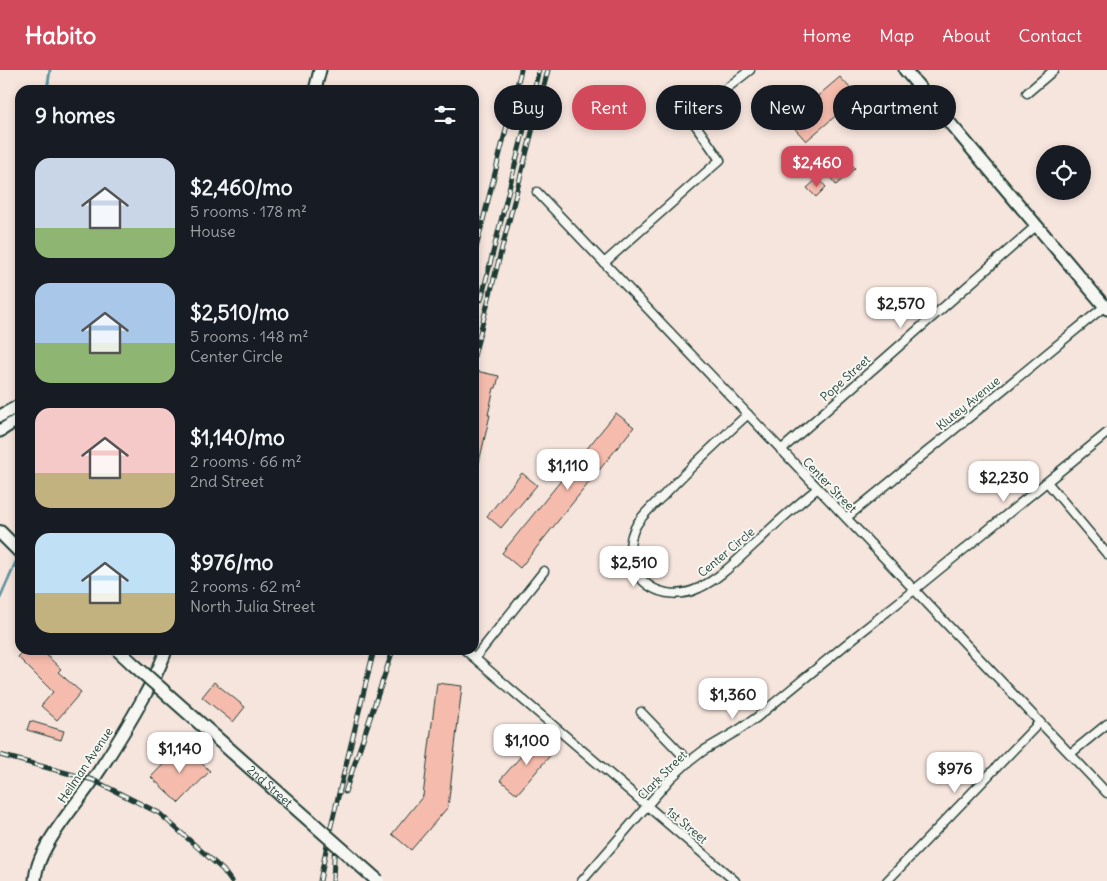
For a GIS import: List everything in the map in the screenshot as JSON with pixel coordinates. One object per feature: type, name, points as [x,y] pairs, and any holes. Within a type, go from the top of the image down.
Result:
[{"type":"main road","points":[[0,532],[15,547]]},
{"type":"main road","name":"2nd Street","points":[[123,655],[378,881]]},
{"type":"street","points":[[316,85],[320,70]]},
{"type":"street","points":[[604,263],[720,160],[690,117],[750,70]]},
{"type":"street","points":[[905,70],[1106,308]]},
{"type":"street","points":[[1027,93],[1054,70]]},
{"type":"street","name":"Center Street","points":[[537,192],[1107,793]]},
{"type":"street","name":"Pope Street","points":[[782,450],[1037,225]]},
{"type":"street","name":"Klutey Avenue","points":[[846,518],[1106,308]]},
{"type":"street","points":[[1,415],[15,407]]},
{"type":"street","name":"Center Circle","points":[[748,414],[674,484],[637,524],[630,552],[632,562],[642,579],[649,586],[657,590],[674,594],[702,587],[728,568],[818,488]]},
{"type":"street","points":[[0,431],[15,421]]},
{"type":"street","name":"Clark Street","points":[[582,881],[671,778],[689,762],[756,718],[1107,434]]},
{"type":"street","points":[[1047,482],[1107,554]]},
{"type":"street","points":[[479,653],[544,571]]},
{"type":"street","name":"Heilman Avenue","points":[[35,881],[39,862],[45,849],[126,730],[162,664],[165,655]]},
{"type":"street","name":"1st Street","points":[[471,655],[735,881]]},
{"type":"street","points":[[641,712],[689,762]]},
{"type":"street","points":[[887,881],[1040,722]]},
{"type":"street","points":[[1070,754],[1107,724]]},
{"type":"building","points":[[840,77],[847,85],[833,85],[833,118],[823,127],[823,91]]},
{"type":"building","points":[[796,130],[819,130],[806,141]]},
{"type":"building","points":[[848,161],[855,168],[836,185],[830,177]]},
{"type":"building","points":[[818,178],[826,187],[816,197],[807,188]]},
{"type":"building","points":[[479,372],[499,376],[496,388],[494,388],[488,415],[490,415],[479,462]]},
{"type":"building","points":[[616,413],[634,427],[520,568],[502,553]]},
{"type":"building","points":[[522,473],[537,485],[501,528],[487,516]]},
{"type":"building","points":[[20,655],[46,655],[61,669],[58,672],[81,692],[57,720],[41,706],[53,692],[18,657]]},
{"type":"building","points":[[214,682],[245,707],[233,722],[202,697]]},
{"type":"building","points":[[437,683],[462,686],[448,807],[411,850],[392,834],[423,796]]},
{"type":"building","points":[[30,721],[64,731],[61,740],[27,730]]},
{"type":"building","points":[[538,737],[554,751],[517,794],[500,780]]},
{"type":"building","points":[[182,745],[210,771],[179,803],[151,777]]},
{"type":"waterway","points":[[48,85],[50,70]]},
{"type":"waterway","points":[[0,598],[15,564]]},
{"type":"railway","points":[[479,236],[521,70]]},
{"type":"railway","points":[[481,300],[539,70]]},
{"type":"railway","points":[[479,337],[548,70]]},
{"type":"railway","points":[[320,881],[329,834],[373,655]]},
{"type":"railway","points":[[345,792],[391,655]]},
{"type":"railway","points":[[0,755],[93,780],[159,813],[223,870],[231,881]]},
{"type":"railway","points":[[333,881],[335,836]]}]
